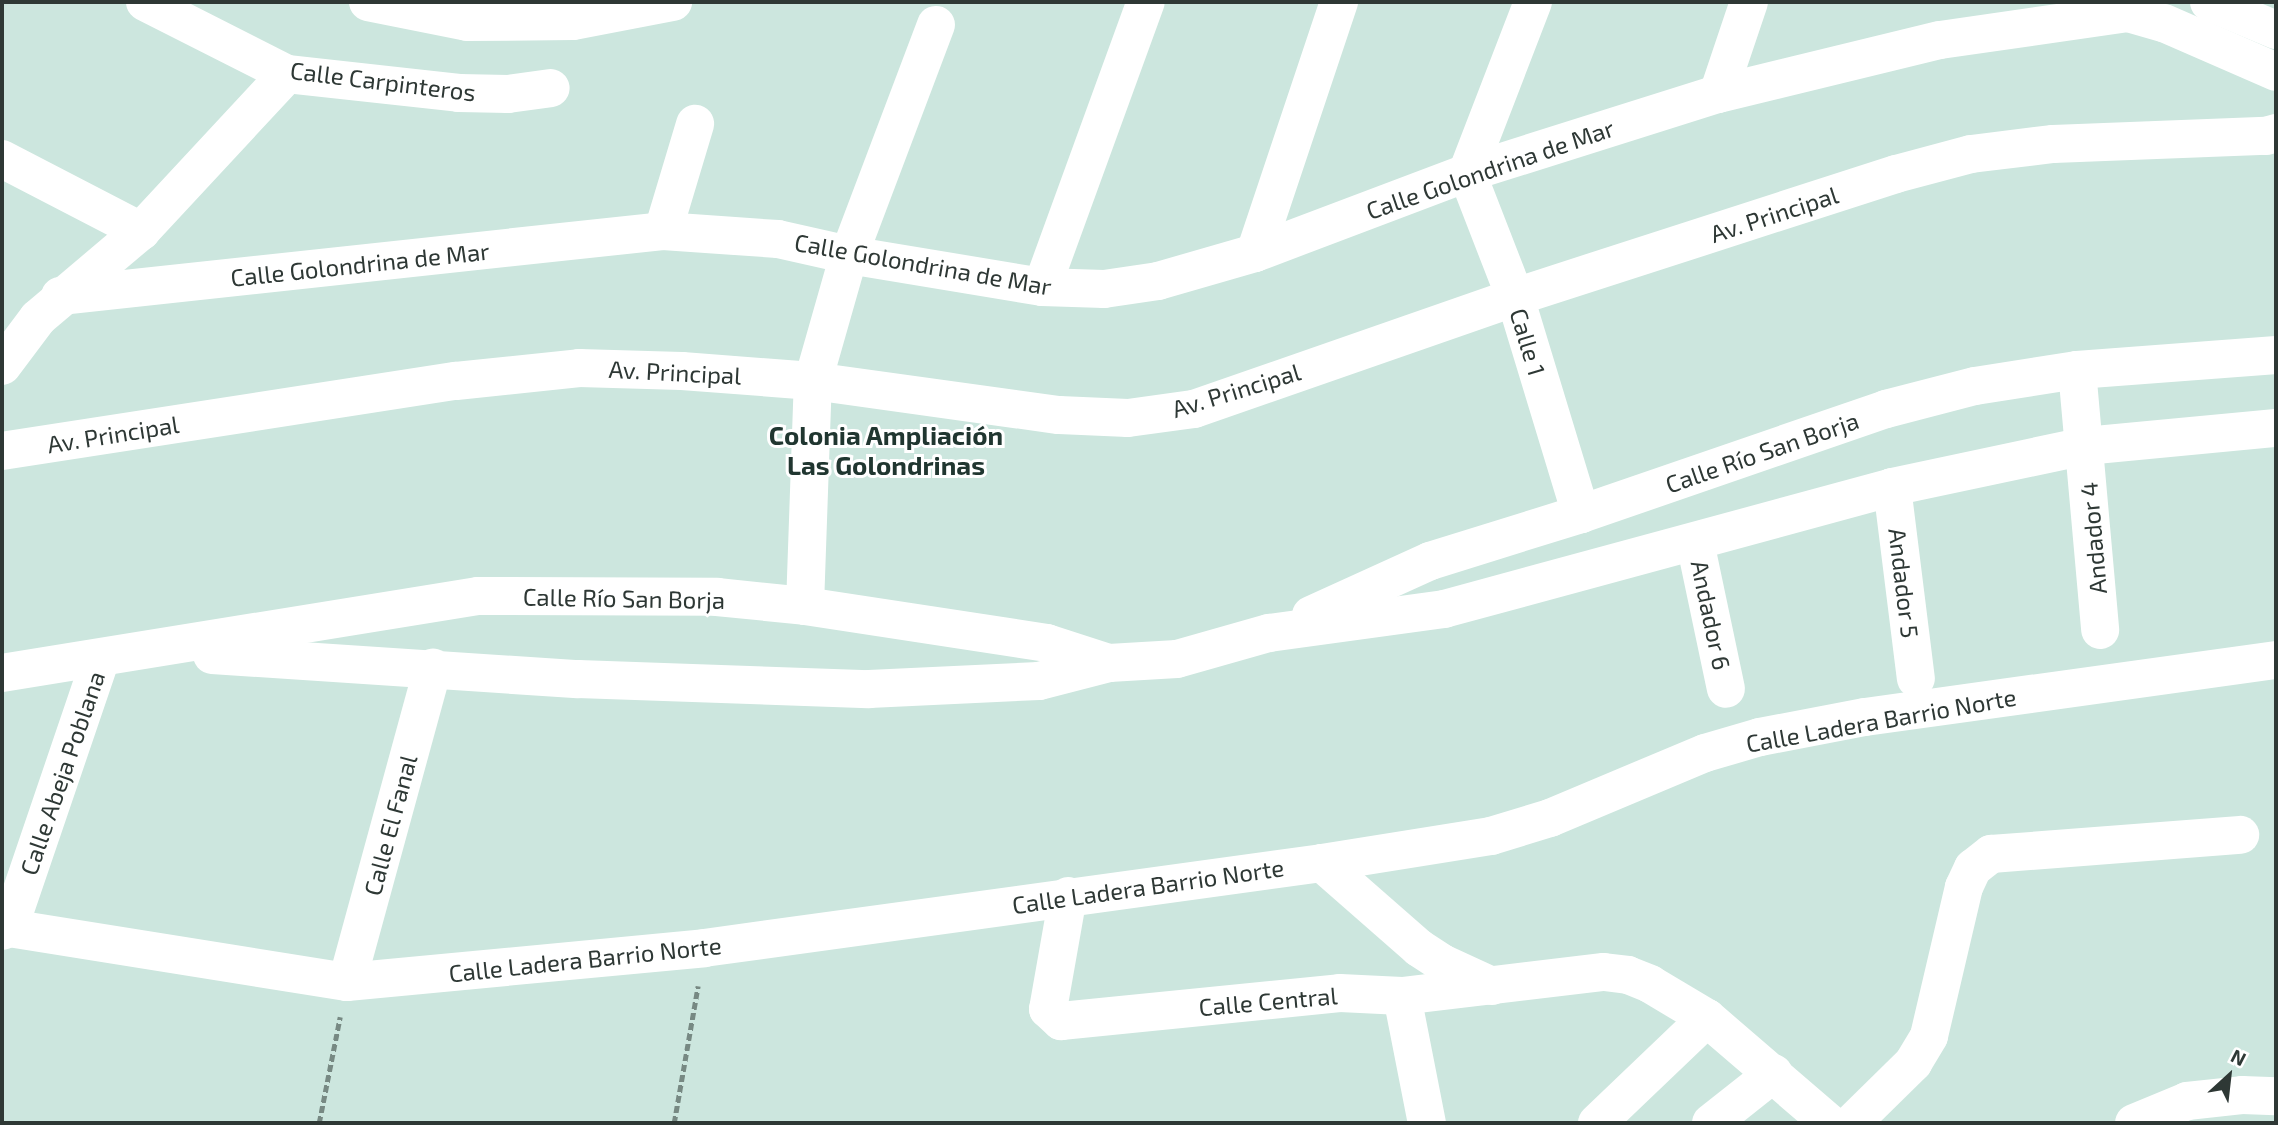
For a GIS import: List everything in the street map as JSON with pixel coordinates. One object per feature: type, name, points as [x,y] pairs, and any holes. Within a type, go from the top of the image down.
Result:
[{"type":"street","name":"Calle Carpinteros","points":[[145,2],[288,74],[459,93],[508,93],[551,88]]},
{"type":"street","points":[[368,2],[573,21],[673,2]]},
{"type":"street","points":[[1042,288],[1146,2]]},
{"type":"street","points":[[1255,253],[1339,2]]},
{"type":"street","points":[[1467,173],[1533,2]]},
{"type":"street","points":[[1718,94],[1749,2]]},
{"type":"street","points":[[2209,2],[2276,30]]},
{"type":"street","name":"Calle Golondrina de Mar","points":[[60,296],[663,231],[778,239],[849,255],[1042,288],[1104,289],[1157,281],[1255,253],[1467,173],[1718,94],[1914,46],[2128,13],[2164,23],[2276,72]]},
{"type":"street","points":[[805,606],[813,382],[849,255],[936,25]]},
{"type":"street","points":[[2,366],[38,318],[60,296],[141,231],[288,74]]},
{"type":"street","points":[[663,231],[695,124]]},
{"type":"street","name":"Av. Principal","points":[[2,451],[456,381],[579,368],[681,371],[813,382],[1059,415],[1128,418],[1194,409],[1515,297],[1896,174],[1971,154],[2053,144],[2276,134]]},
{"type":"street","points":[[2,159],[141,231]]},
{"type":"street","name":"Calle 1","points":[[1467,173],[1515,297],[1581,514]]},
{"type":"street","name":"Calle Río San Borja","points":[[1269,633],[1430,561],[1581,514],[1886,409],[1975,386],[2077,370],[2276,355]]},
{"type":"street","name":"Andador 4","points":[[2077,370],[2100,630]]},
{"type":"street","points":[[2276,428],[2276,433]]},
{"type":"street","name":"Calle Río San Borja","points":[[119,654],[433,668],[578,679],[869,689],[1039,681],[1109,663],[1177,659],[1269,633],[1444,609],[1892,488],[2085,446],[2276,428]]},
{"type":"street","name":"Andador 5","points":[[1892,488],[1916,679]]},
{"type":"street","name":"Andador 6","points":[[1695,542],[1726,689]]},
{"type":"street","name":"Calle Río San Borja","points":[[2,673],[478,596],[717,597],[805,606],[1048,643],[1109,663]]},
{"type":"street","name":"Calle Abeja Poblana","points":[[6,929],[119,654]]},
{"type":"street","name":"Calle Ladera Barrio Norte","points":[[6,929],[347,982],[704,948],[1322,863],[1521,829],[1706,753],[1760,737],[1865,717],[2276,660]]},
{"type":"street","name":"Calle El Fanal","points":[[347,982],[433,668]]},
{"type":"street","points":[[1852,1123],[1913,1063],[1929,1036],[1964,887],[1973,868],[1991,854],[2240,835]]},
{"type":"street","points":[[1322,863],[1419,948],[1443,963],[1493,986]]},
{"type":"street","name":"Calle Central","points":[[1068,896],[1048,1009],[1061,1021],[1340,993],[1402,996],[1604,972],[1628,975],[1650,984],[1707,1018],[1829,1123]]},
{"type":"street","points":[[1402,996],[1427,1123]]},
{"type":"street","points":[[1597,1123],[1707,1018]]},
{"type":"street","points":[[1711,1123],[1774,1073]]},
{"type":"street","points":[[2134,1123],[2187,1101],[2242,1095],[2276,1096]]},
{"type":"path","points":[[674,1123],[704,948]]},
{"type":"path","points":[[319,1123],[347,982]]},
{"type":"district","name":"Colonia Ampliación Las Golondrinas","points":[[886,450]]}]
